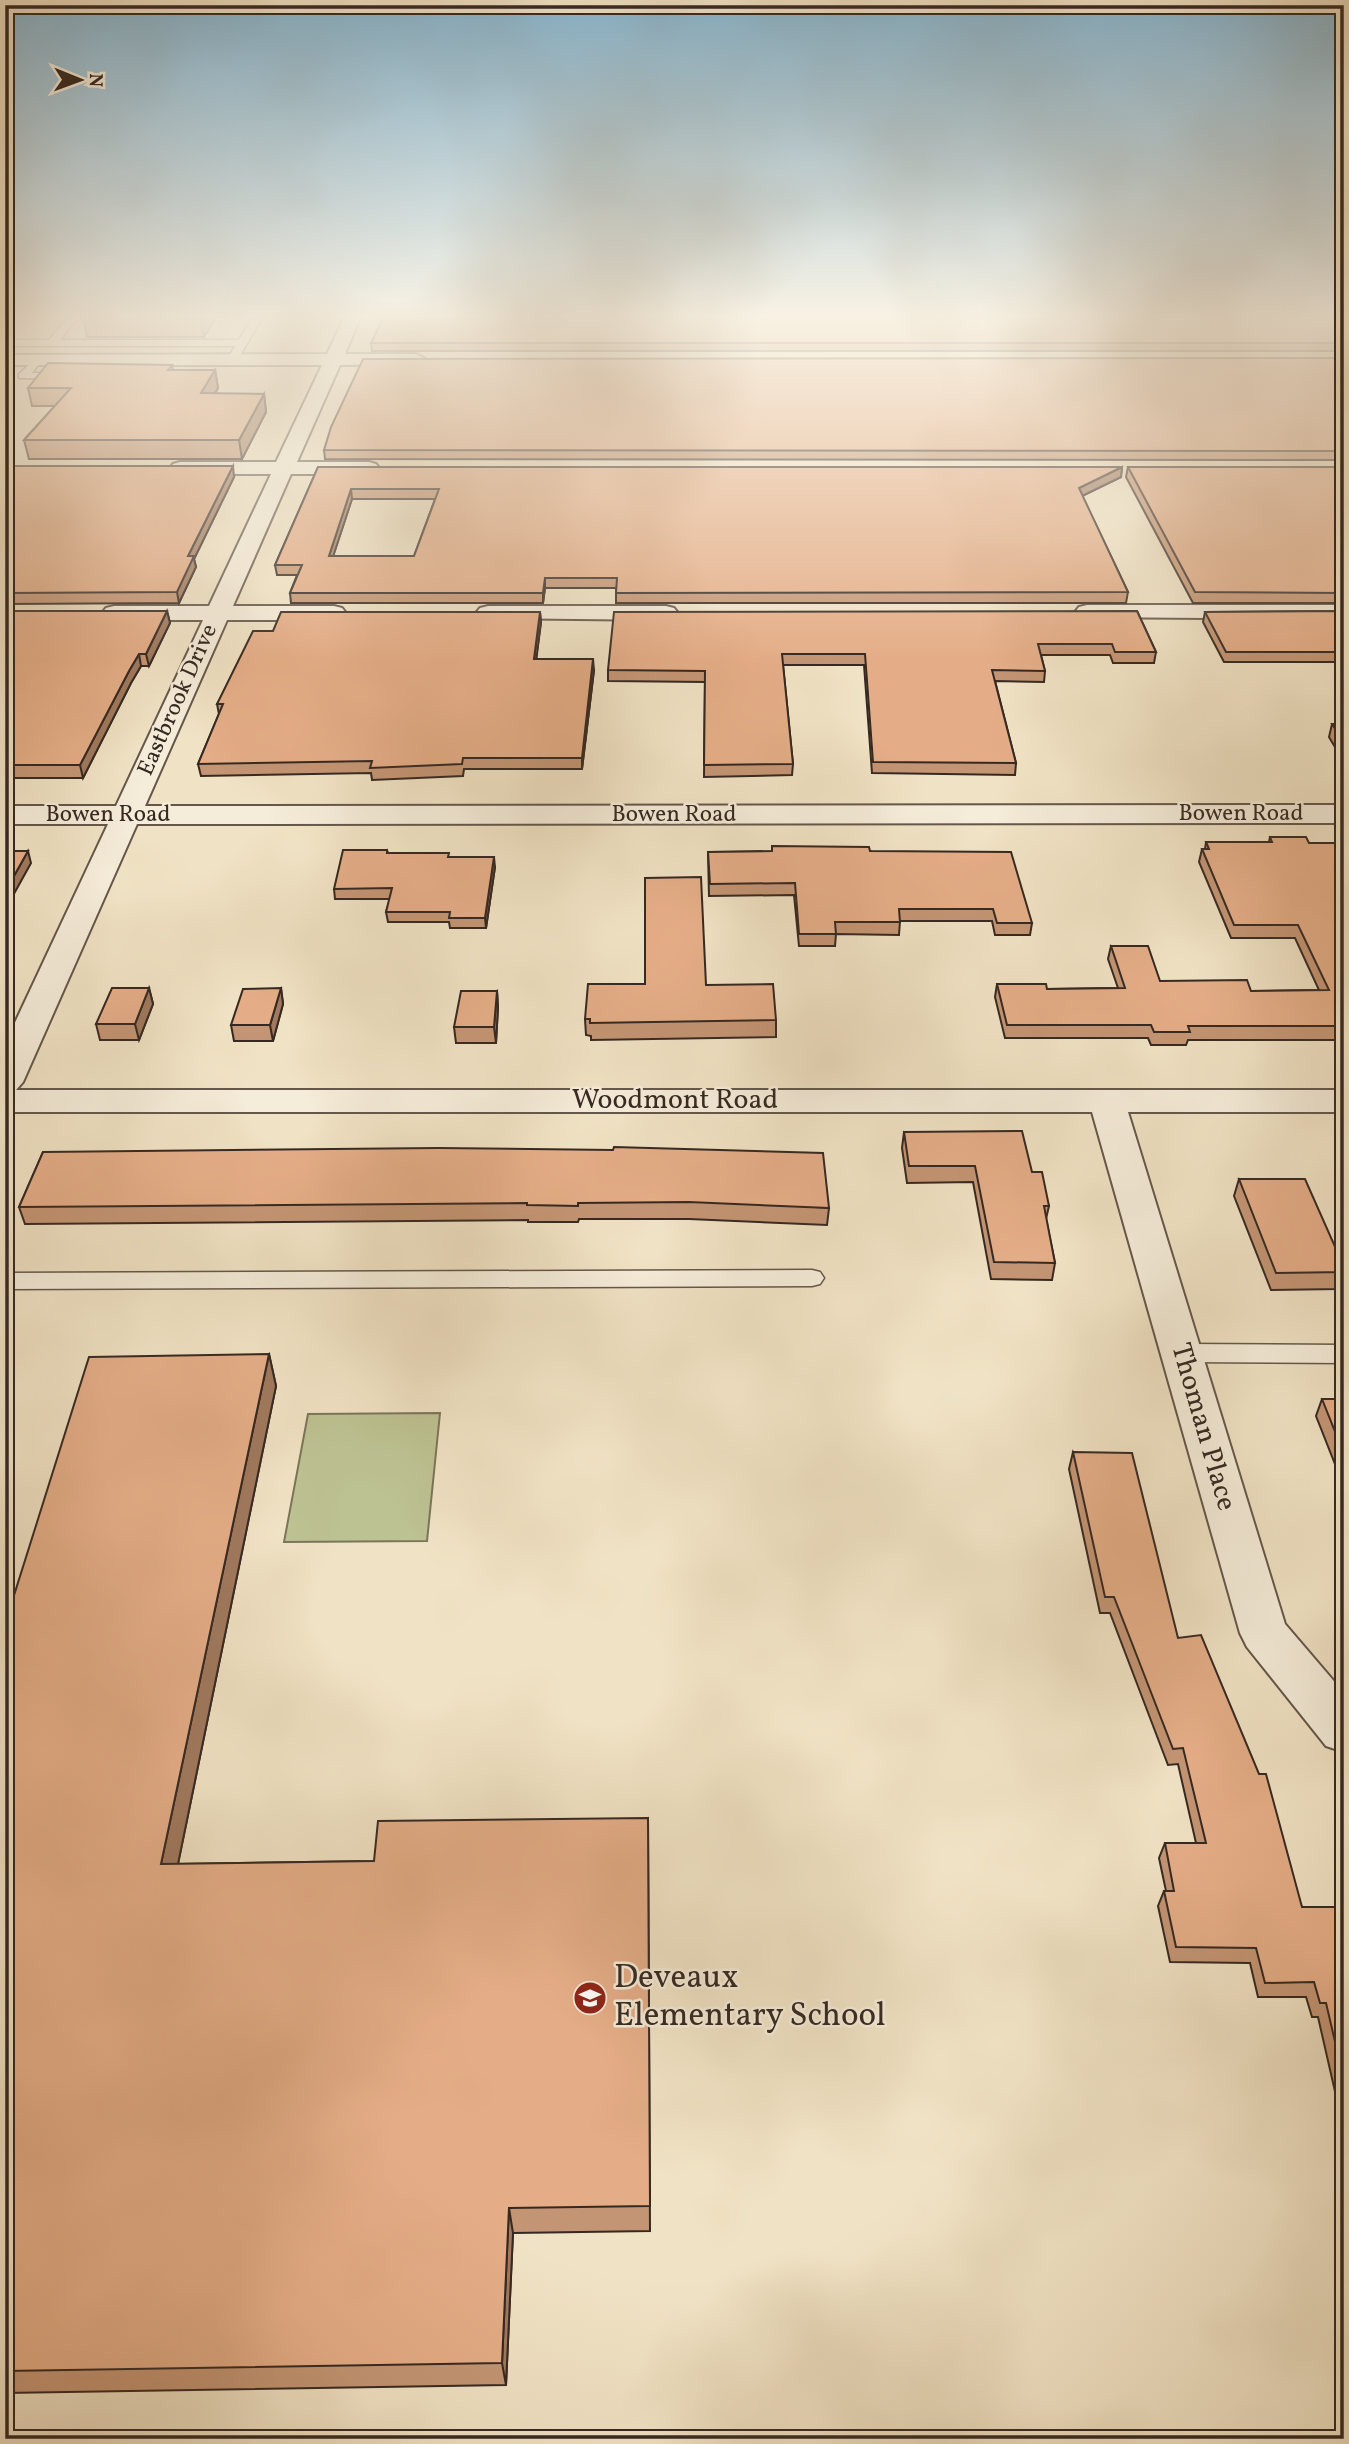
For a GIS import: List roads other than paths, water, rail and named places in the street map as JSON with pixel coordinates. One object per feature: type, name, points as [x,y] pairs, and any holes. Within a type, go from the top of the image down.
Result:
[{"type":"street","name":"Eastbrook Drive","points":[[5,1082],[299,432]]},
{"type":"street","points":[[158,468],[386,468]]},
{"type":"street","points":[[1066,612],[1344,612]]},
{"type":"street","points":[[85,613],[356,613]]},
{"type":"street","points":[[467,613],[690,613]]},
{"type":"street","name":"Bowen Road","points":[[5,815],[1344,814]]},
{"type":"street","name":"Thoman Place","points":[[1106,1100],[1264,1633],[1344,1730]]},
{"type":"street","name":"Woodmont Road","points":[[5,1101],[1344,1101]]},
{"type":"lane","points":[[5,1281],[812,1278]]},
{"type":"lane","points":[[1181,1353],[1344,1354]]},
{"type":"place","name":"Deveaux Elementary School","points":[[590,1998]]}]
